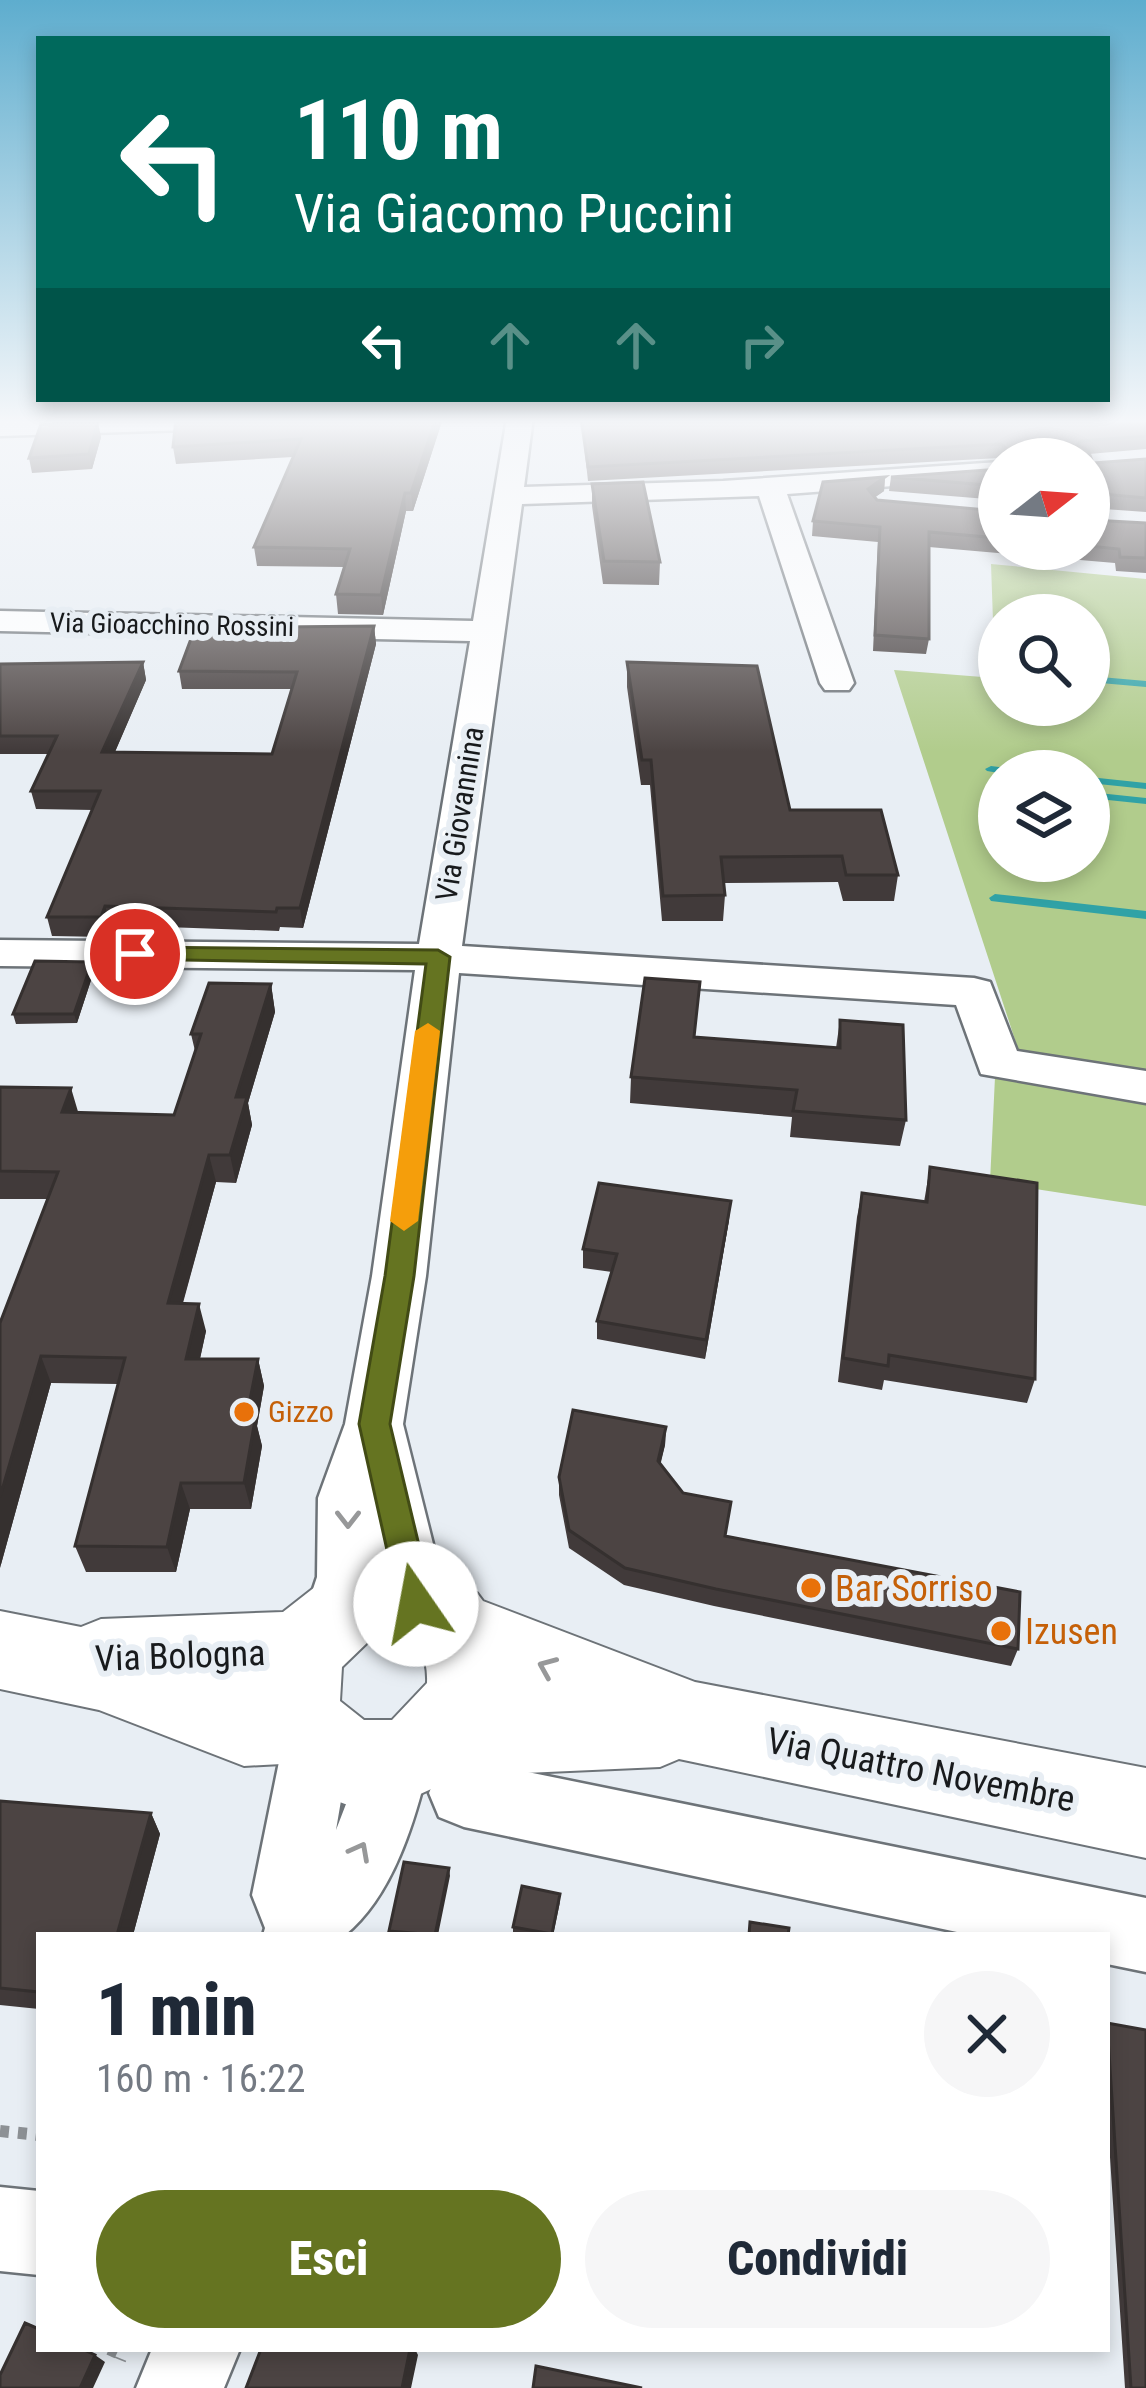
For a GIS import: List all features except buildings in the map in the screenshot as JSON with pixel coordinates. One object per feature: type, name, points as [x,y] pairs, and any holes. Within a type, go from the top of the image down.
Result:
[{"type":"main road","name":"Via Bologna","points":[[28,1654],[100,1670],[244,1724],[382,1695]]},
{"type":"main road","name":"Via Quattro Novembre","points":[[382,1695],[695,1724],[1146,1813]]},
{"type":"street","name":"Via Giovannina","points":[[382,1695],[348,1577],[349,1498],[374,1424],[399,1276],[438,957],[503,529]]},
{"type":"street","points":[[793,529],[837,683]]},
{"type":"street","name":"Via Gioacchino Rossini","points":[[0,621],[488,631]]},
{"type":"street","points":[[0,953],[438,957],[974,992],[988,1047],[998,1064],[1146,1087]]},
{"type":"street","name":"Via Giovannina","points":[[374,1424],[382,1695]]},
{"type":"street","points":[[301,1930],[338,1893],[386,1801],[382,1695],[1146,1935]]},
{"type":"street","points":[[0,2229],[36,2233]]},
{"type":"street","points":[[180,2388],[195,2352]]},
{"type":"path","points":[[0,2131],[36,2135]]},
{"type":"green space","points":[[991,570],[1146,579],[1146,1070],[1019,1052],[894,670],[978,677],[978,726],[1110,726],[1110,594],[992,594]]},
{"type":"green space","points":[[995,1077],[1146,1098],[1146,1206],[990,1182]]},
{"type":"waterway","points":[[1110,681],[1146,684]]},
{"type":"waterway","points":[[1110,782],[1146,786]]},
{"type":"waterway","points":[[1110,797],[1146,801]]},
{"type":"waterway","points":[[995,898],[1146,915]]},
{"type":"slow traffic","points":[[404,1221],[428,1031]]},
{"type":"place","name":"Gizzo","points":[[244,1412]]},
{"type":"place","name":"Bar Sorriso","points":[[811,1588]]},
{"type":"place","name":"Izusen","points":[[1001,1631]]},
{"type":"route","points":[[135,954],[438,957],[399,1276],[374,1424],[416,1604]]}]
